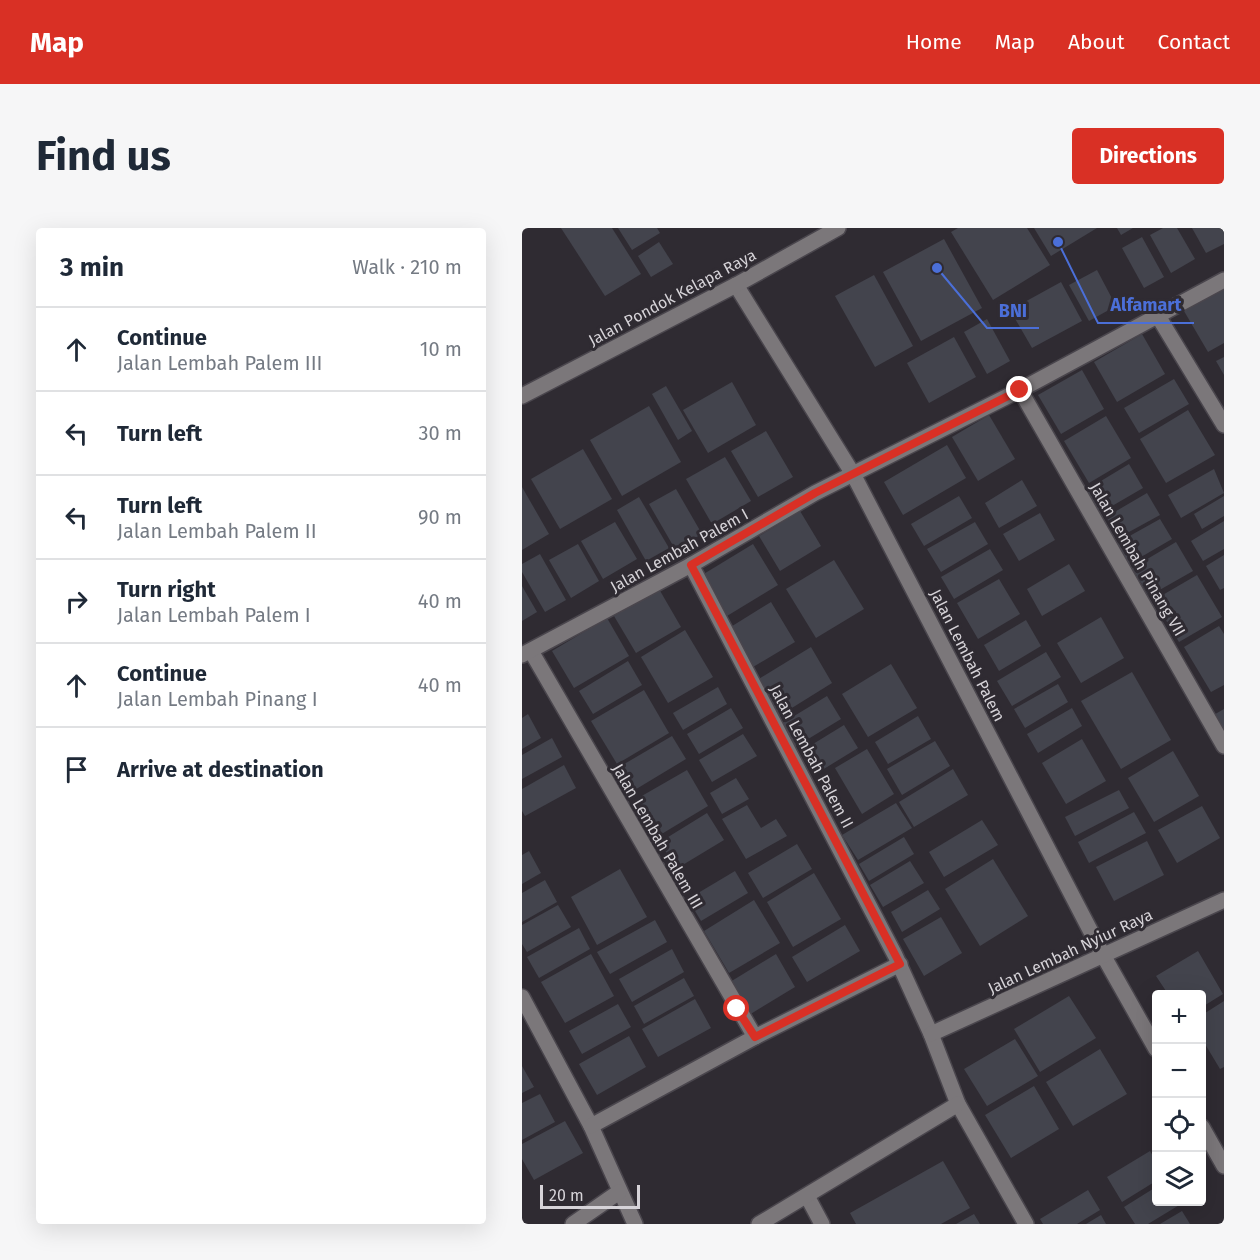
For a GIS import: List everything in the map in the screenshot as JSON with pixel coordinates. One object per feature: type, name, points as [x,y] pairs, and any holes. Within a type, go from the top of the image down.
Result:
[{"type":"street","name":"Jalan Pondok Kelapa Raya","points":[[522,396],[736,285],[838,228]]},
{"type":"street","name":"Jalan Lembah Palem I","points":[[526,653],[691,565],[815,493],[1020,390],[1224,280]]},
{"type":"street","name":"Jalan Lembah Palem","points":[[736,285],[853,474],[1102,955],[1153,1044]]},
{"type":"street","points":[[1158,316],[1224,426]]},
{"type":"street","name":"Jalan Lembah Pinang VII","points":[[1020,390],[1224,746]]},
{"type":"street","name":"Jalan Lembah Palem II","points":[[691,565],[900,964],[932,1034],[958,1104],[1026,1224]]},
{"type":"street","name":"Jalan Lembah Palem III","points":[[526,653],[755,1037]]},
{"type":"street","name":"Jalan Lembah Nyiur Raya","points":[[932,1034],[1224,900]]},
{"type":"street","points":[[591,1126],[755,1037],[900,964]]},
{"type":"street","points":[[522,998],[591,1126],[635,1224]]},
{"type":"street","points":[[759,1224],[958,1104]]},
{"type":"street","points":[[1206,1134],[1224,1166]]},
{"type":"street","points":[[573,1224],[619,1192]]},
{"type":"street","points":[[807,1196],[822,1224]]},
{"type":"building","points":[[561,228],[612,228],[641,274],[605,296]]},
{"type":"building","points":[[618,228],[657,228],[660,233],[632,250]]},
{"type":"building","points":[[958,228],[1027,228],[1050,265],[993,300],[951,232]]},
{"type":"building","points":[[1034,228],[1097,228],[1051,256]]},
{"type":"building","points":[[1117,228],[1133,228],[1121,235]]},
{"type":"building","points":[[1163,228],[1177,228],[1195,259],[1171,273],[1150,235]]},
{"type":"building","points":[[1192,228],[1224,228],[1224,244],[1206,253]]},
{"type":"building","points":[[1142,237],[1164,277],[1144,288],[1122,248]]},
{"type":"building","points":[[944,239],[982,308],[921,341],[883,272]]},
{"type":"building","points":[[659,242],[673,264],[651,277],[638,256]]},
{"type":"building","points":[[1097,270],[1116,306],[1089,321],[1069,285]]},
{"type":"building","points":[[874,275],[913,346],[875,367],[835,296]]},
{"type":"building","points":[[1061,282],[1082,321],[1032,348],[1010,310]]},
{"type":"building","points":[[1224,288],[1224,343],[1208,352],[1184,311]]},
{"type":"building","points":[[987,319],[1010,361],[987,374],[964,332]]},
{"type":"building","points":[[1142,334],[1165,374],[1117,402],[1094,362]]},
{"type":"building","points":[[954,337],[976,377],[929,403],[907,363]]},
{"type":"building","points":[[1224,357],[1224,375],[1216,361]]},
{"type":"building","points":[[1082,370],[1104,409],[1061,434],[1038,395]]},
{"type":"building","points":[[1174,379],[1189,404],[1139,433],[1124,408]]},
{"type":"building","points":[[732,382],[756,425],[708,453],[683,410]]},
{"type":"building","points":[[666,386],[692,431],[678,440],[652,394]]},
{"type":"building","points":[[649,406],[681,462],[622,496],[590,440]]},
{"type":"building","points":[[1188,410],[1215,455],[1166,483],[1140,439]]},
{"type":"building","points":[[989,415],[1015,459],[978,481],[952,437]]},
{"type":"building","points":[[1106,416],[1131,458],[1089,483],[1064,441]]},
{"type":"building","points":[[766,431],[793,477],[758,497],[731,451]]},
{"type":"building","points":[[947,445],[966,478],[903,515],[884,482]]},
{"type":"building","points":[[583,449],[612,499],[560,529],[531,479]]},
{"type":"building","points":[[725,457],[751,501],[712,524],[686,479]]},
{"type":"building","points":[[1129,464],[1143,488],[1100,513],[1086,490]]},
{"type":"building","points":[[1214,469],[1224,493],[1181,518],[1168,495]]},
{"type":"building","points":[[1022,480],[1037,506],[999,528],[985,503]]},
{"type":"building","points":[[522,487],[549,534],[522,550]]},
{"type":"building","points":[[676,489],[702,534],[675,549],[649,504]]},
{"type":"building","points":[[1147,493],[1160,515],[1118,538],[1106,517]]},
{"type":"building","points":[[959,496],[972,518],[924,546],[911,524]]},
{"type":"building","points":[[1224,496],[1224,516],[1202,529],[1194,514]]},
{"type":"building","points":[[639,497],[669,548],[646,561],[617,510]]},
{"type":"building","points":[[800,511],[821,546],[780,571],[759,536]]},
{"type":"building","points":[[1040,513],[1055,540],[1019,561],[1003,534]]},
{"type":"building","points":[[1160,519],[1172,539],[1129,564],[1117,543]]},
{"type":"building","points":[[1224,521],[1224,549],[1203,561],[1191,541]]},
{"type":"building","points":[[615,522],[637,559],[603,579],[581,541]]},
{"type":"building","points":[[975,522],[988,544],[941,572],[927,549]]},
{"type":"building","points":[[1176,542],[1193,571],[1149,596],[1132,568]]},
{"type":"building","points":[[578,544],[599,581],[571,598],[549,560]]},
{"type":"building","points":[[753,544],[778,585],[727,616],[702,575]]},
{"type":"building","points":[[990,549],[1003,570],[954,599],[941,577]]},
{"type":"building","points":[[540,554],[566,600],[545,612],[522,572],[522,564]]},
{"type":"building","points":[[1224,555],[1224,588],[1220,590],[1206,566]]},
{"type":"building","points":[[834,560],[864,609],[816,638],[786,589]]},
{"type":"building","points":[[1069,564],[1085,591],[1042,616],[1027,589]]},
{"type":"building","points":[[1197,575],[1222,617],[1179,642],[1154,600]]},
{"type":"building","points":[[999,579],[1020,614],[978,639],[957,603]]},
{"type":"building","points":[[522,586],[537,612],[522,621]]},
{"type":"building","points":[[659,589],[681,627],[636,653],[614,616]]},
{"type":"building","points":[[771,602],[795,642],[753,667],[729,628]]},
{"type":"building","points":[[1101,617],[1124,658],[1081,683],[1057,643]]},
{"type":"building","points":[[607,618],[629,656],[574,688],[552,651]]},
{"type":"building","points":[[1026,620],[1041,646],[999,671],[984,645]]},
{"type":"building","points":[[1219,626],[1224,634],[1224,685],[1211,692],[1184,647]]},
{"type":"building","points":[[685,630],[713,677],[668,703],[641,657]]},
{"type":"building","points":[[811,647],[832,683],[779,716],[757,680]]},
{"type":"building","points":[[1046,652],[1061,677],[1012,706],[997,681]]},
{"type":"building","points":[[628,661],[642,685],[593,714],[579,691]]},
{"type":"building","points":[[891,664],[917,708],[868,737],[842,694]]},
{"type":"building","points":[[1132,672],[1171,740],[1121,769],[1081,701]]},
{"type":"building","points":[[1058,684],[1068,702],[1025,728],[1014,709]]},
{"type":"building","points":[[718,687],[727,704],[683,730],[673,713]]},
{"type":"building","points":[[644,690],[669,733],[617,764],[591,721]]},
{"type":"building","points":[[827,696],[841,719],[795,747],[781,724]]},
{"type":"building","points":[[731,708],[743,728],[699,754],[687,734]]},
{"type":"building","points":[[1072,708],[1082,726],[1038,753],[1027,734]]},
{"type":"building","points":[[1224,709],[1224,741],[1210,717]]},
{"type":"building","points":[[528,714],[541,738],[522,749],[522,718]]},
{"type":"building","points":[[918,716],[931,739],[888,764],[875,742]]},
{"type":"building","points":[[844,725],[858,748],[814,775],[800,752]]},
{"type":"building","points":[[743,734],[757,756],[712,782],[699,760]]},
{"type":"building","points":[[672,736],[686,759],[628,794],[614,770]]},
{"type":"building","points":[[552,738],[562,757],[522,779],[522,755]]},
{"type":"building","points":[[1082,739],[1106,781],[1066,804],[1042,763]]},
{"type":"building","points":[[935,741],[950,766],[902,795],[887,769]]},
{"type":"building","points":[[867,749],[894,794],[862,814],[835,768]]},
{"type":"building","points":[[1173,751],[1199,796],[1154,822],[1128,778]]},
{"type":"building","points":[[564,765],[576,788],[525,816],[522,811],[522,789]]},
{"type":"building","points":[[953,769],[968,795],[914,827],[899,802]]},
{"type":"building","points":[[687,770],[708,806],[655,838],[633,801]]},
{"type":"building","points":[[736,778],[749,799],[722,814],[710,793]]},
{"type":"building","points":[[1119,790],[1129,808],[1075,836],[1065,817]]},
{"type":"building","points":[[896,803],[912,828],[858,860],[842,835]]},
{"type":"building","points":[[747,805],[761,828],[776,819],[787,836],[746,859],[722,819]]},
{"type":"building","points":[[1202,806],[1220,838],[1177,863],[1158,830]]},
{"type":"building","points":[[1134,812],[1146,833],[1089,863],[1078,842]]},
{"type":"building","points":[[707,813],[724,840],[676,869],[660,842]]},
{"type":"building","points":[[982,820],[998,845],[944,877],[929,852]]},
{"type":"building","points":[[904,837],[914,854],[869,881],[859,864]]},
{"type":"building","points":[[1147,841],[1164,875],[1114,901],[1096,867]]},
{"type":"building","points":[[797,844],[812,869],[763,898],[748,873]]},
{"type":"building","points":[[529,851],[541,873],[522,884],[522,855]]},
{"type":"building","points":[[993,859],[1028,916],[980,946],[945,889]]},
{"type":"building","points":[[910,861],[924,883],[883,907],[870,885]]},
{"type":"building","points":[[620,869],[647,917],[597,945],[571,897]]},
{"type":"building","points":[[735,871],[748,893],[701,921],[688,899]]},
{"type":"building","points":[[814,873],[841,919],[793,947],[767,902]]},
{"type":"building","points":[[545,880],[557,902],[522,922],[522,893]]},
{"type":"building","points":[[928,890],[940,909],[902,932],[891,912]]},
{"type":"building","points":[[754,900],[780,943],[729,973],[704,931]]},
{"type":"building","points":[[558,905],[571,927],[527,952],[522,944],[522,925]]},
{"type":"building","points":[[941,917],[962,953],[924,976],[903,939]]},
{"type":"building","points":[[655,920],[667,942],[610,974],[597,952]]},
{"type":"building","points":[[845,925],[860,951],[807,982],[792,957]]},
{"type":"building","points":[[579,928],[590,949],[539,978],[527,957]]},
{"type":"building","points":[[672,949],[684,972],[632,1002],[619,979]]},
{"type":"building","points":[[1198,951],[1223,994],[1206,1005],[1206,990],[1165,990],[1156,976]]},
{"type":"building","points":[[591,954],[614,996],[565,1023],[541,982]]},
{"type":"building","points":[[776,954],[795,987],[749,1015],[730,982]]},
{"type":"building","points":[[684,978],[694,996],[644,1024],[634,1006]]},
{"type":"building","points":[[1069,996],[1096,1038],[1040,1072],[1014,1029]]},
{"type":"building","points":[[695,999],[711,1028],[658,1057],[642,1029]]},
{"type":"building","points":[[1224,1001],[1224,1067],[1220,1069],[1206,1046],[1206,1012]]},
{"type":"building","points":[[618,1004],[631,1027],[582,1054],[569,1031]]},
{"type":"building","points":[[629,1036],[646,1067],[597,1095],[579,1064]]},
{"type":"building","points":[[1015,1039],[1038,1076],[987,1106],[964,1069]]},
{"type":"building","points":[[1100,1049],[1127,1094],[1073,1126],[1046,1082]]},
{"type":"building","points":[[522,1066],[534,1087],[522,1093]]},
{"type":"building","points":[[1034,1086],[1059,1129],[1011,1158],[985,1115]]},
{"type":"building","points":[[540,1094],[555,1122],[522,1140],[522,1103]]},
{"type":"building","points":[[565,1121],[583,1153],[534,1180],[522,1159],[522,1144]]},
{"type":"building","points":[[1150,1151],[1152,1154],[1152,1183],[1122,1202],[1107,1177]]},
{"type":"building","points":[[943,1161],[970,1208],[941,1224],[856,1224],[850,1213]]},
{"type":"building","points":[[1088,1190],[1100,1210],[1077,1224],[1043,1224],[1040,1219]]},
{"type":"building","points":[[1152,1190],[1152,1206],[1178,1206],[1148,1224],[1135,1224],[1124,1207]]},
{"type":"building","points":[[1182,1211],[1190,1224],[1160,1224]]},
{"type":"building","points":[[974,1214],[980,1224],[956,1224]]},
{"type":"building","points":[[1101,1215],[1106,1224],[1086,1224]]},
{"type":"place","name":"Alfamart","points":[[1058,242]]},
{"type":"place","name":"BNI","points":[[937,268]]},
{"type":"route","points":[[737,1009],[755,1037],[900,964],[691,565],[815,493],[1020,390]]}]
